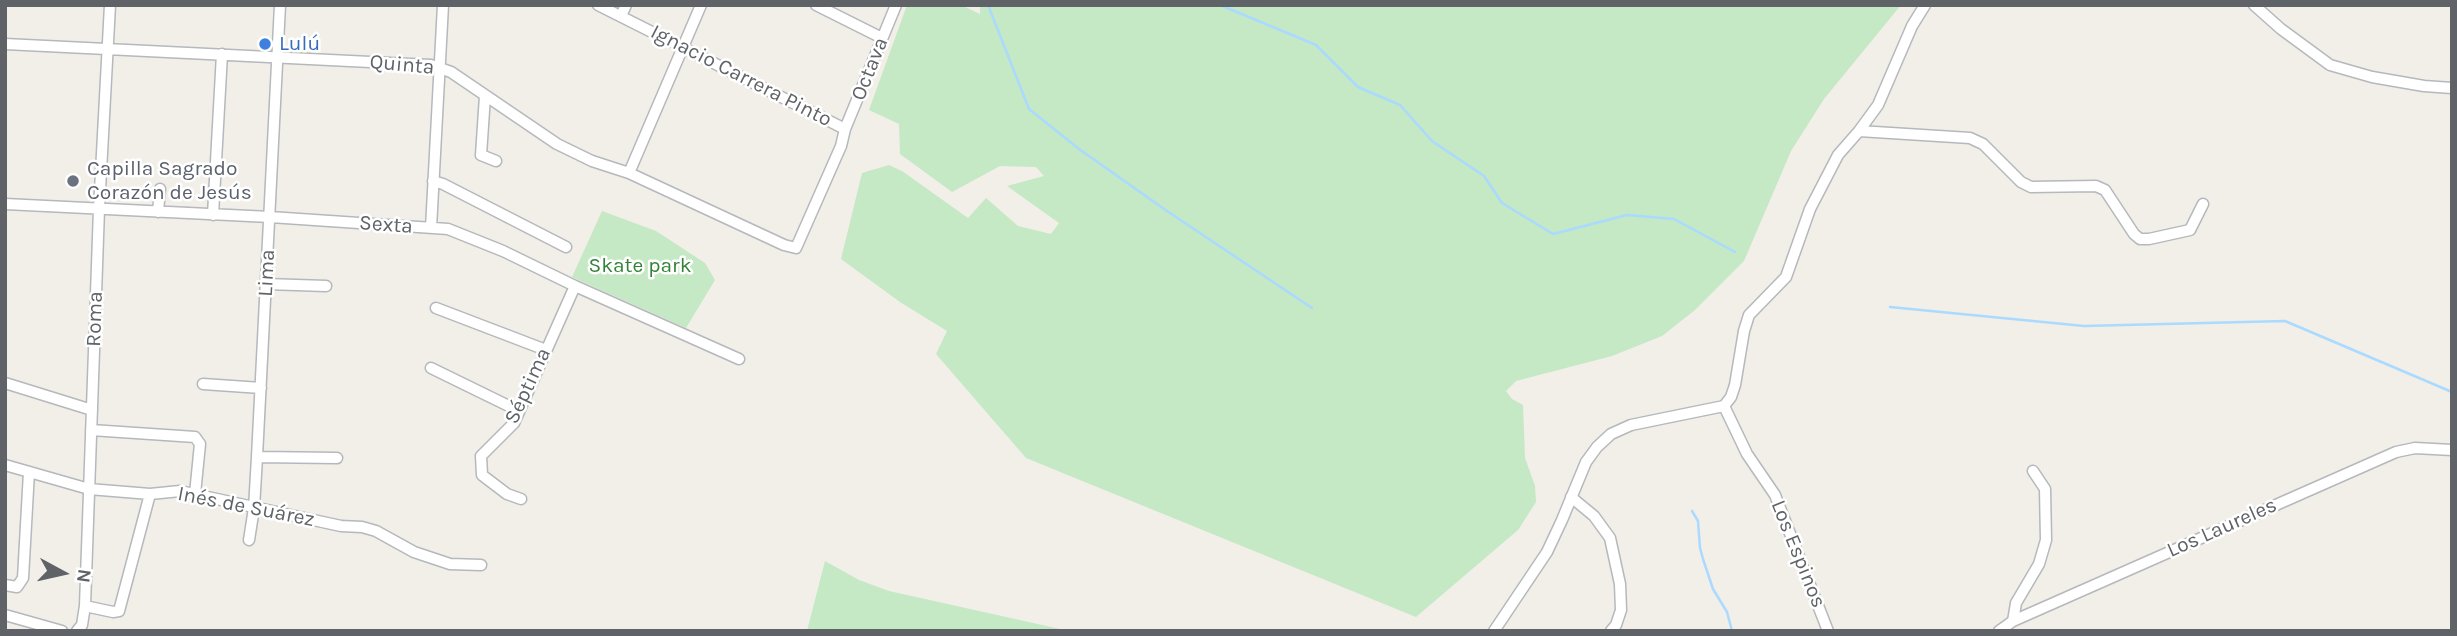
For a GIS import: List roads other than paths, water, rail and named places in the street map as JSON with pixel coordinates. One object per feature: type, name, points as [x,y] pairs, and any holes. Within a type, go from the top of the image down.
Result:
[{"type":"street","name":"Roma","points":[[78,631],[82,625],[85,606],[99,209],[110,5]]},
{"type":"street","name":"Lima","points":[[249,540],[254,508],[261,388],[280,5]]},
{"type":"street","points":[[431,228],[443,5]]},
{"type":"street","name":"Ignacio Carrera Pinto","points":[[598,5],[845,129]]},
{"type":"street","points":[[621,16],[626,5]]},
{"type":"street","points":[[629,173],[701,5]]},
{"type":"street","points":[[816,5],[882,38]]},
{"type":"street","name":"Octava","points":[[796,248],[841,146],[845,129],[896,5]]},
{"type":"street","points":[[1494,631],[1547,552],[1586,462],[1597,447],[1611,434],[1631,425],[1724,406],[1731,397],[1749,315],[1786,277],[1810,209],[1838,155],[1878,105],[1912,26],[1925,5]]},
{"type":"street","points":[[2254,5],[2281,29],[2330,65],[2372,77],[2452,88]]},
{"type":"street","name":"Quinta","points":[[5,44],[440,67],[557,145],[592,161],[629,173],[783,245],[796,248]]},
{"type":"street","points":[[213,215],[222,54]]},
{"type":"street","points":[[485,96],[481,155],[496,161]]},
{"type":"street","points":[[1859,131],[1970,138],[1983,144],[2021,182],[2031,187],[2096,186],[2105,190],[2140,239],[2190,230],[2203,204]]},
{"type":"street","points":[[433,181],[566,247]]},
{"type":"street","points":[[158,212],[160,189]]},
{"type":"street","name":"Sexta","points":[[5,204],[448,229],[503,251],[739,359]]},
{"type":"street","points":[[267,284],[326,286]]},
{"type":"street","name":"Séptima","points":[[521,499],[490,483],[482,475],[483,452],[506,432],[519,411],[575,286]]},
{"type":"street","points":[[436,308],[546,350]]},
{"type":"street","points":[[430,368],[519,411]]},
{"type":"street","points":[[5,383],[92,410]]},
{"type":"street","points":[[203,384],[261,388]]},
{"type":"street","name":"Los Espinos","points":[[1724,406],[1747,454],[1775,495],[1828,631]]},
{"type":"street","points":[[91,430],[195,437],[200,444],[195,494]]},
{"type":"street","name":"Los Laureles","points":[[1998,631],[2013,621],[2396,452],[2416,448],[2452,450]]},
{"type":"street","points":[[257,457],[337,458]]},
{"type":"street","name":"Inés de Suárez","points":[[5,465],[89,489],[150,494],[180,491],[376,531],[414,552],[450,564],[481,565]]},
{"type":"street","points":[[2013,621],[2016,603],[2039,564],[2046,540],[2045,489],[2033,471]]},
{"type":"street","points":[[5,584],[17,587],[23,578],[29,472]]},
{"type":"street","points":[[85,606],[119,611],[150,494]]},
{"type":"street","points":[[1571,497],[1594,516],[1609,538],[1620,584],[1621,610],[1611,631]]},
{"type":"street","points":[[5,615],[62,631]]},
{"type":"waterway","points":[[988,5],[1029,109],[1079,149],[1167,211],[1312,308]]},
{"type":"waterway","points":[[1220,5],[1316,45],[1358,87],[1400,105],[1432,141],[1484,176],[1502,203],[1553,234],[1627,215],[1674,219],[1735,252]]},
{"type":"waterway","points":[[1890,307],[2084,326],[2285,321],[2452,392]]},
{"type":"waterway","points":[[1692,511],[1698,521],[1703,559],[1713,589],[1727,612],[1732,631]]},
{"type":"place","name":"Lulú","points":[[265,44]]},
{"type":"place","name":"Capilla Sagrado Corazón de Jesús","points":[[73,181]]},
{"type":"park label","name":"Skate park","points":[[640,266]]}]
